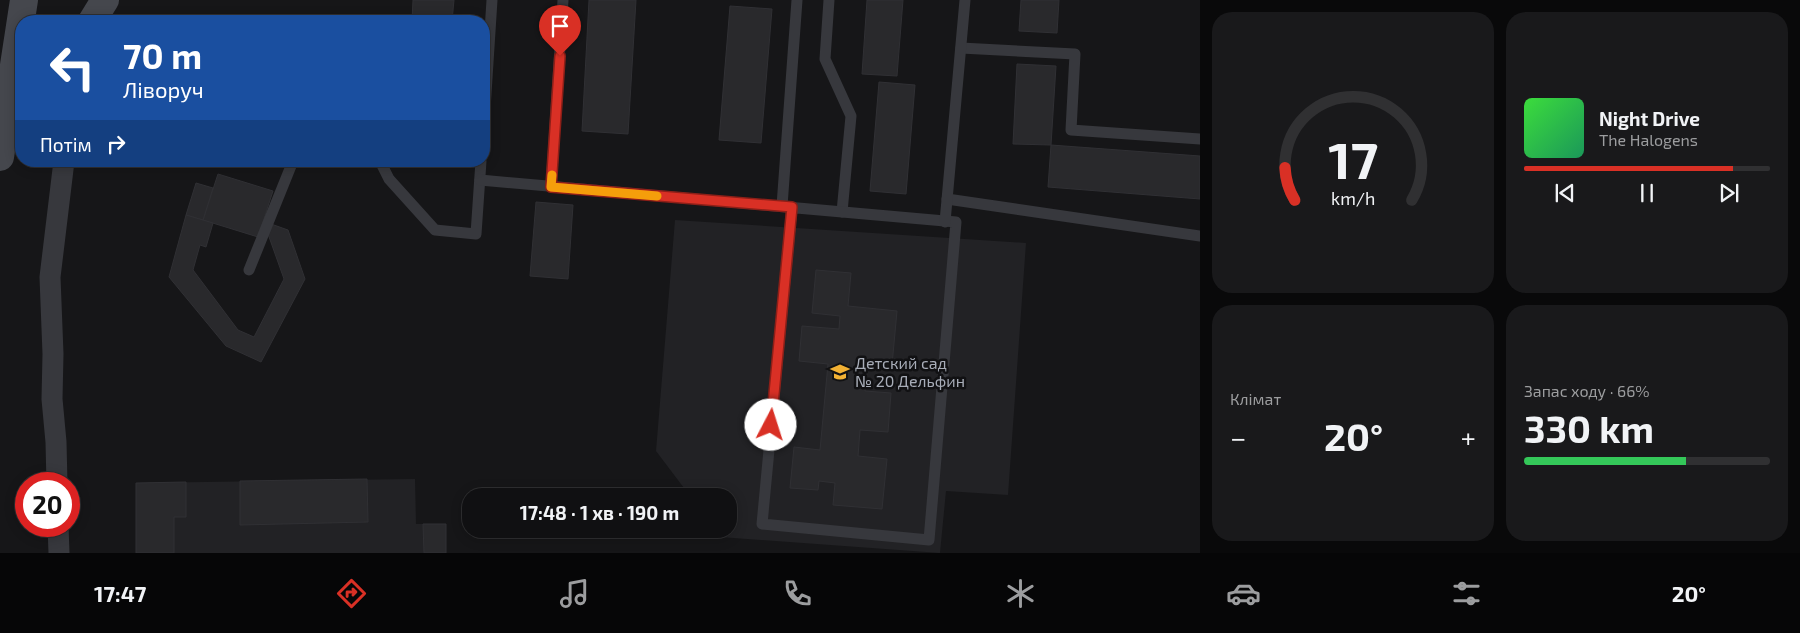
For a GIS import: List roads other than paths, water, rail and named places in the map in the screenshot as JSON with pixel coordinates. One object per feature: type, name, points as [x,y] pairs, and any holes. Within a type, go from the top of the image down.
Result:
[{"type":"main road","points":[[22,15],[24,0]]},
{"type":"main road","points":[[96,15],[105,0]]},
{"type":"main road","points":[[0,156],[15,64]]},
{"type":"street","points":[[57,472],[52,399],[53,354],[50,277],[63,167]]},
{"type":"street","points":[[58,537],[59,553]]},
{"type":"lane","points":[[490,31],[492,0]]},
{"type":"lane","points":[[551,187],[563,0]]},
{"type":"lane","points":[[480,180],[787,207],[945,222],[956,222],[929,540],[762,524],[787,207],[796,0]]},
{"type":"lane","points":[[829,0],[825,59],[851,116],[842,212]]},
{"type":"lane","points":[[945,222],[965,0]]},
{"type":"lane","points":[[961,48],[1075,54],[1071,130],[1200,140]]},
{"type":"lane","points":[[249,270],[291,167]]},
{"type":"lane","points":[[384,167],[395,186],[435,230],[476,234],[481,167]]},
{"type":"lane","points":[[947,199],[1200,236]]},
{"type":"place","name":"Детский сад № 20 Дельфин","points":[[840,372]]}]
